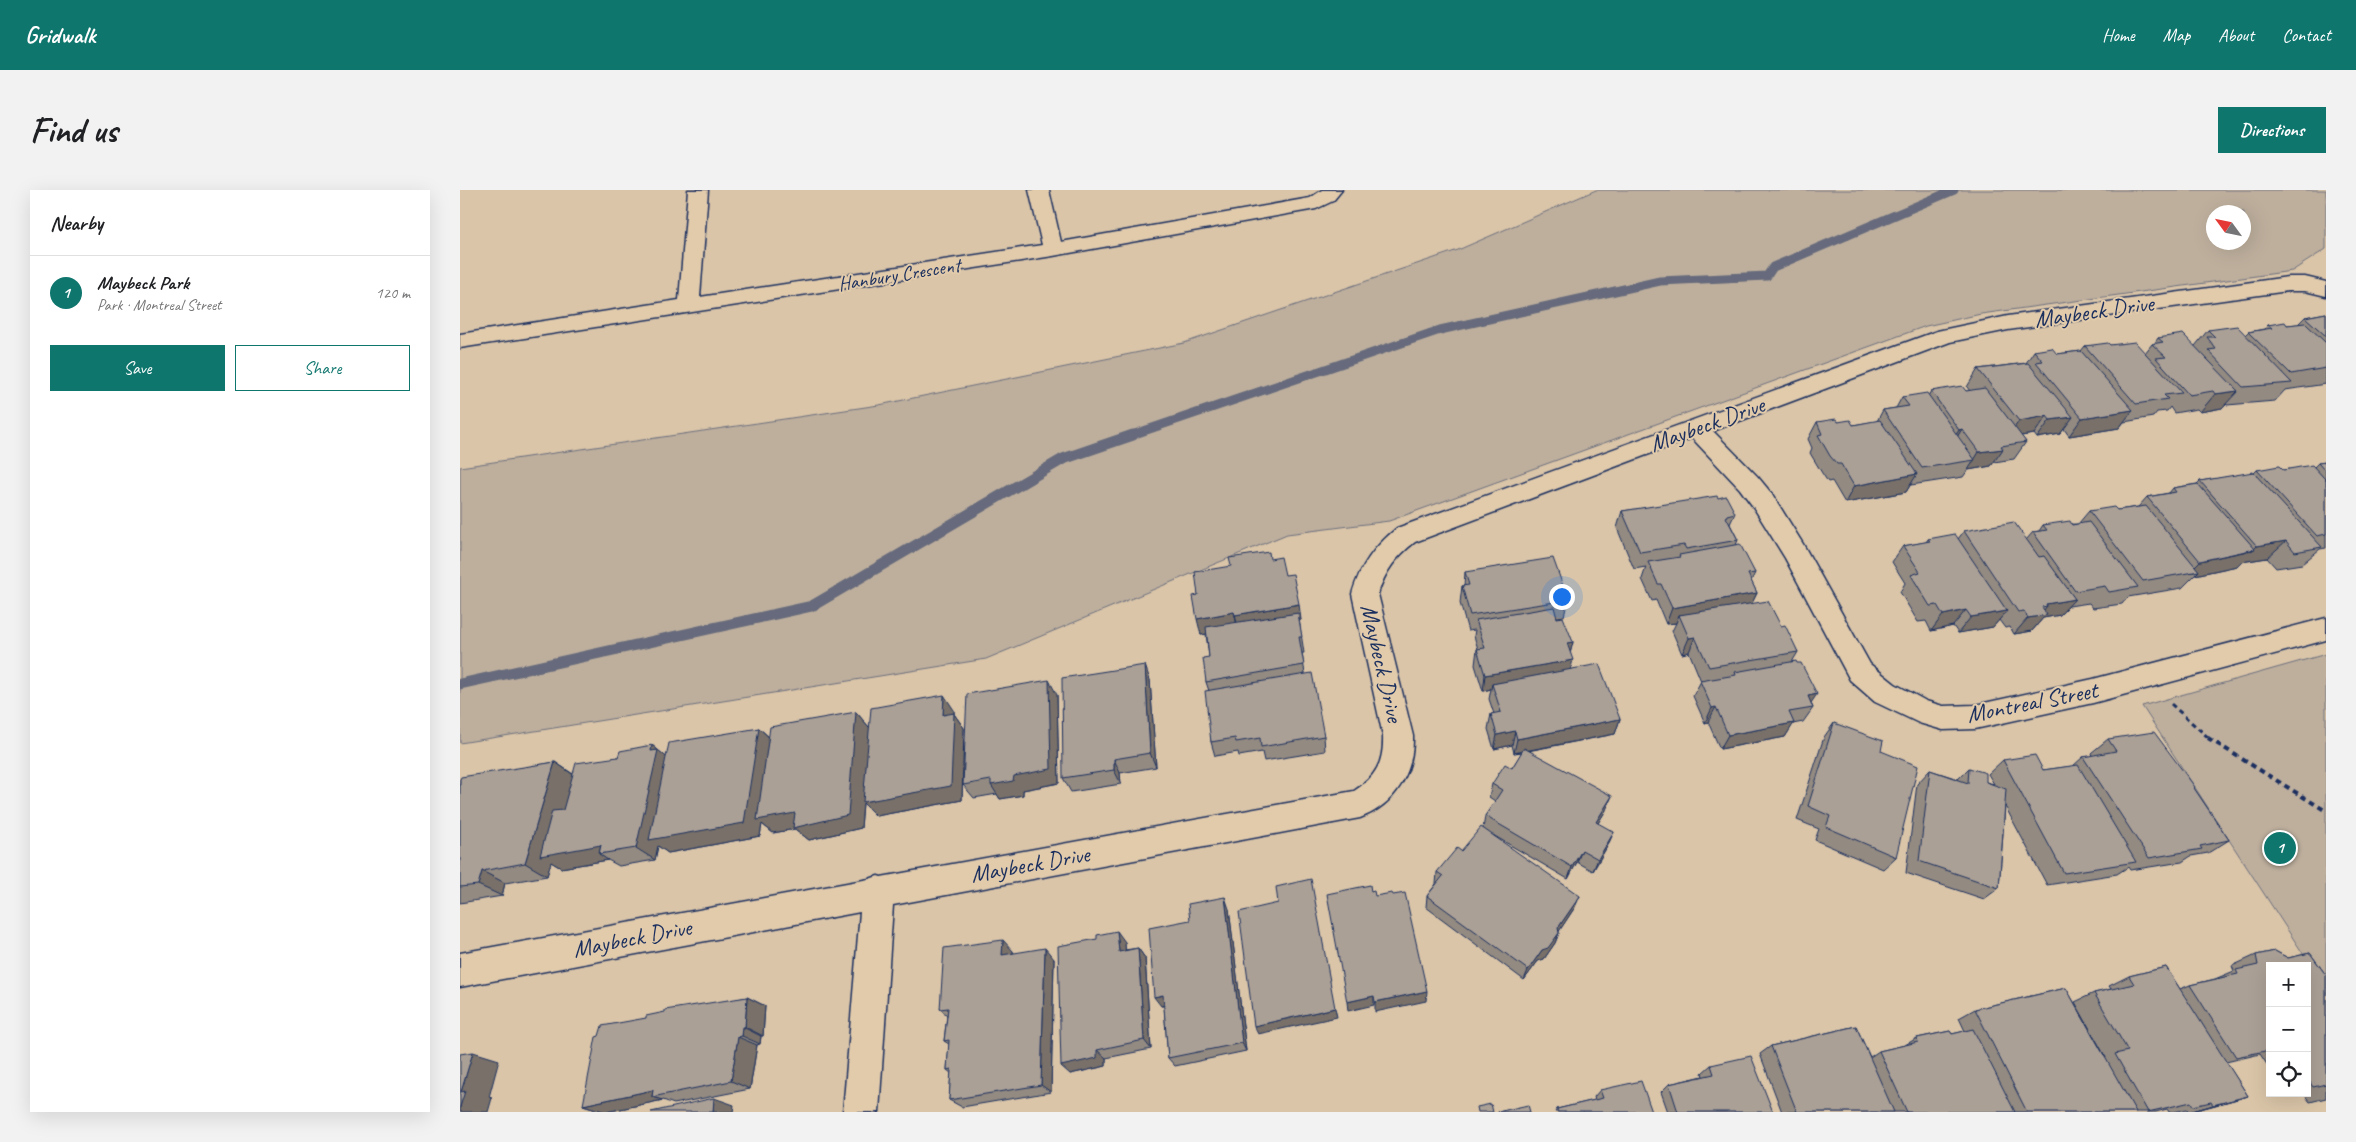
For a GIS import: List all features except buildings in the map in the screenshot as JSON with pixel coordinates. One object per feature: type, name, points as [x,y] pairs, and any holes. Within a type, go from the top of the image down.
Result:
[{"type":"street","points":[[689,307],[698,190]]},
{"type":"street","points":[[1039,190],[1053,250]]},
{"type":"street","name":"Hanbury Crescent","points":[[460,341],[1053,250],[1316,203],[1326,197],[1332,190]]},
{"type":"street","name":"Maybeck Drive","points":[[460,970],[878,891],[1360,804],[1376,794],[1388,781],[1395,770],[1398,756],[1398,736],[1365,594],[1371,573],[1384,553],[1406,535],[1945,336],[2008,323],[2288,284],[2305,284],[2326,289]]},
{"type":"street","name":"Montreal Street","points":[[1696,428],[1749,483],[1763,502],[1794,551],[1860,672],[1885,693],[1919,711],[1943,718],[1975,717],[2093,691],[2326,630]]},
{"type":"street","points":[[861,1112],[878,891]]},
{"type":"path","points":[[2169,702],[2213,742],[2326,810]]},
{"type":"shaded area","points":[[1596,190],[2326,190],[2326,249],[2292,271],[1981,314],[1926,326],[1389,521],[1287,534],[986,659],[460,743],[460,467],[879,405],[1184,343],[1458,250]]},
{"type":"shaded area","points":[[2326,654],[2326,989],[2311,966],[2311,962],[2308,962],[2142,706]]},
{"type":"waterway","points":[[1129,436],[1440,330],[1660,281],[1767,276],[1773,267],[1954,190]]},
{"type":"waterway","points":[[460,684],[812,606],[1063,459],[1133,435]]},
{"type":"place","name":"Maybeck Park","points":[[2280,848]]}]
